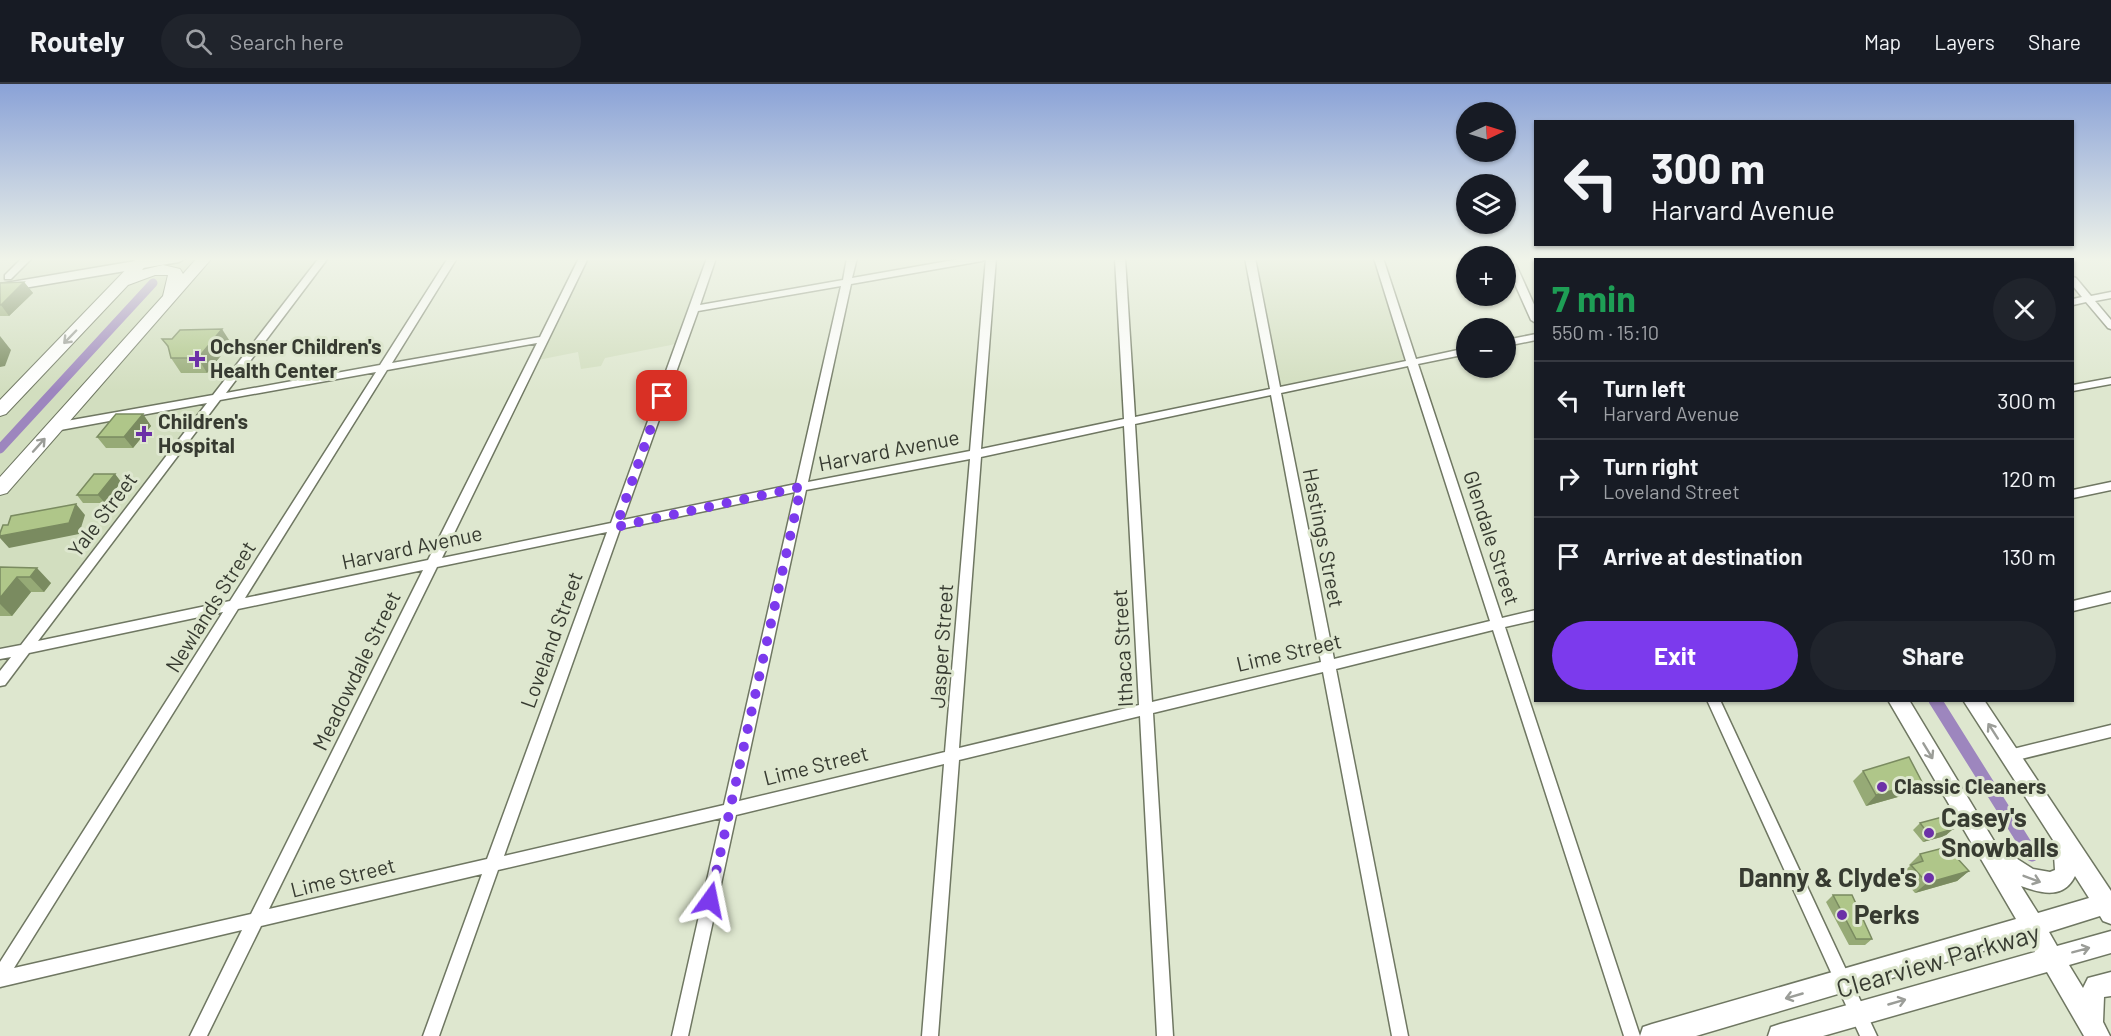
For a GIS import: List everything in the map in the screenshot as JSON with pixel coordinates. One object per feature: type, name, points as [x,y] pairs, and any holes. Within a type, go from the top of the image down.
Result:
[{"type":"main road","points":[[0,410],[102,302]]},
{"type":"main road","points":[[0,489],[166,302]]},
{"type":"main road","points":[[1899,702],[2095,1030]]},
{"type":"main road","points":[[1974,702],[2109,906]]},
{"type":"main road","points":[[1984,846],[2013,870],[2046,884],[2060,881],[2066,872],[2061,833]]},
{"type":"main road","name":"Clearview Parkway","points":[[1652,1036],[2032,926],[2109,906]]},
{"type":"main road","name":"Clearview Parkway","points":[[1780,1036],[2111,942]]},
{"type":"main road","points":[[2095,1030],[2092,995],[2097,986],[2111,984]]},
{"type":"street","name":"Yale Street","points":[[0,681],[290,302]]},
{"type":"street","name":"Newlands Street","points":[[0,978],[425,302]]},
{"type":"street","name":"Meadowdale Street","points":[[198,1036],[562,302]]},
{"type":"street","name":"Loveland Street","points":[[431,1036],[695,302]]},
{"type":"street","points":[[693,309],[733,302]]},
{"type":"street","points":[[680,1036],[842,302]]},
{"type":"street","name":"Jasper Street","points":[[930,1036],[988,302]]},
{"type":"street","name":"Ithaca Street","points":[[1123,302],[1165,1036]]},
{"type":"street","name":"Hastings Street","points":[[1258,302],[1400,1036]]},
{"type":"street","name":"Glendale Street","points":[[1393,302],[1632,1036]]},
{"type":"street","points":[[2092,302],[2111,326]]},
{"type":"street","points":[[1516,341],[1534,337]]},
{"type":"street","points":[[55,427],[543,339]]},
{"type":"street","name":"Harvard Avenue","points":[[0,654],[1456,353]]},
{"type":"street","points":[[2074,388],[2111,381]]},
{"type":"street","points":[[2074,494],[2111,486]]},
{"type":"street","points":[[2074,606],[2111,597]]},
{"type":"street","name":"Lime Street","points":[[0,978],[729,810],[1534,615]]},
{"type":"street","points":[[1714,702],[1869,1036]]},
{"type":"street","points":[[2008,756],[2111,731]]},
{"type":"shaded area","points":[[0,302],[285,302],[0,669]]},
{"type":"shaded area","points":[[566,302],[691,302],[676,344],[605,358],[601,366],[581,369],[578,352],[538,360]]},
{"type":"shaded area","points":[[1263,302],[1388,302],[1407,360],[1279,386]]},
{"type":"building","points":[[222,329],[198,358],[171,358],[168,346],[162,339],[172,339],[180,330]]},
{"type":"building","points":[[116,414],[143,414],[124,437],[97,437]]},
{"type":"building","points":[[94,474],[115,474],[98,495],[77,495]]},
{"type":"building","points":[[76,504],[69,523],[0,536],[3,525],[8,525],[11,516]]},
{"type":"building","points":[[0,567],[37,568],[30,577],[17,577],[0,598]]},
{"type":"building","points":[[1909,757],[1922,782],[1876,795],[1863,771]]},
{"type":"building","points":[[1942,817],[1953,829],[1930,836],[1920,823]]},
{"type":"building","points":[[1947,847],[1969,871],[1927,883],[1911,865],[1923,861],[1920,854]]},
{"type":"building","points":[[1833,895],[1852,895],[1872,939],[1856,939]]},
{"type":"waterway","points":[[0,449],[135,302]]},
{"type":"waterway","points":[[1936,702],[2032,855]]},
{"type":"place","name":"Ochsner Children's Health Center","points":[[197,359]]},
{"type":"place","name":"Children's Hospital","points":[[144,434]]},
{"type":"place","name":"Classic Cleaners","points":[[1882,787]]},
{"type":"place","name":"Casey's Snowballs","points":[[1929,833]]},
{"type":"place","name":"Danny & Clyde's","points":[[1929,878]]},
{"type":"place","name":"Perks","points":[[1842,915]]},
{"type":"route","points":[[662,396],[616,527],[801,487],[710,900]]}]
